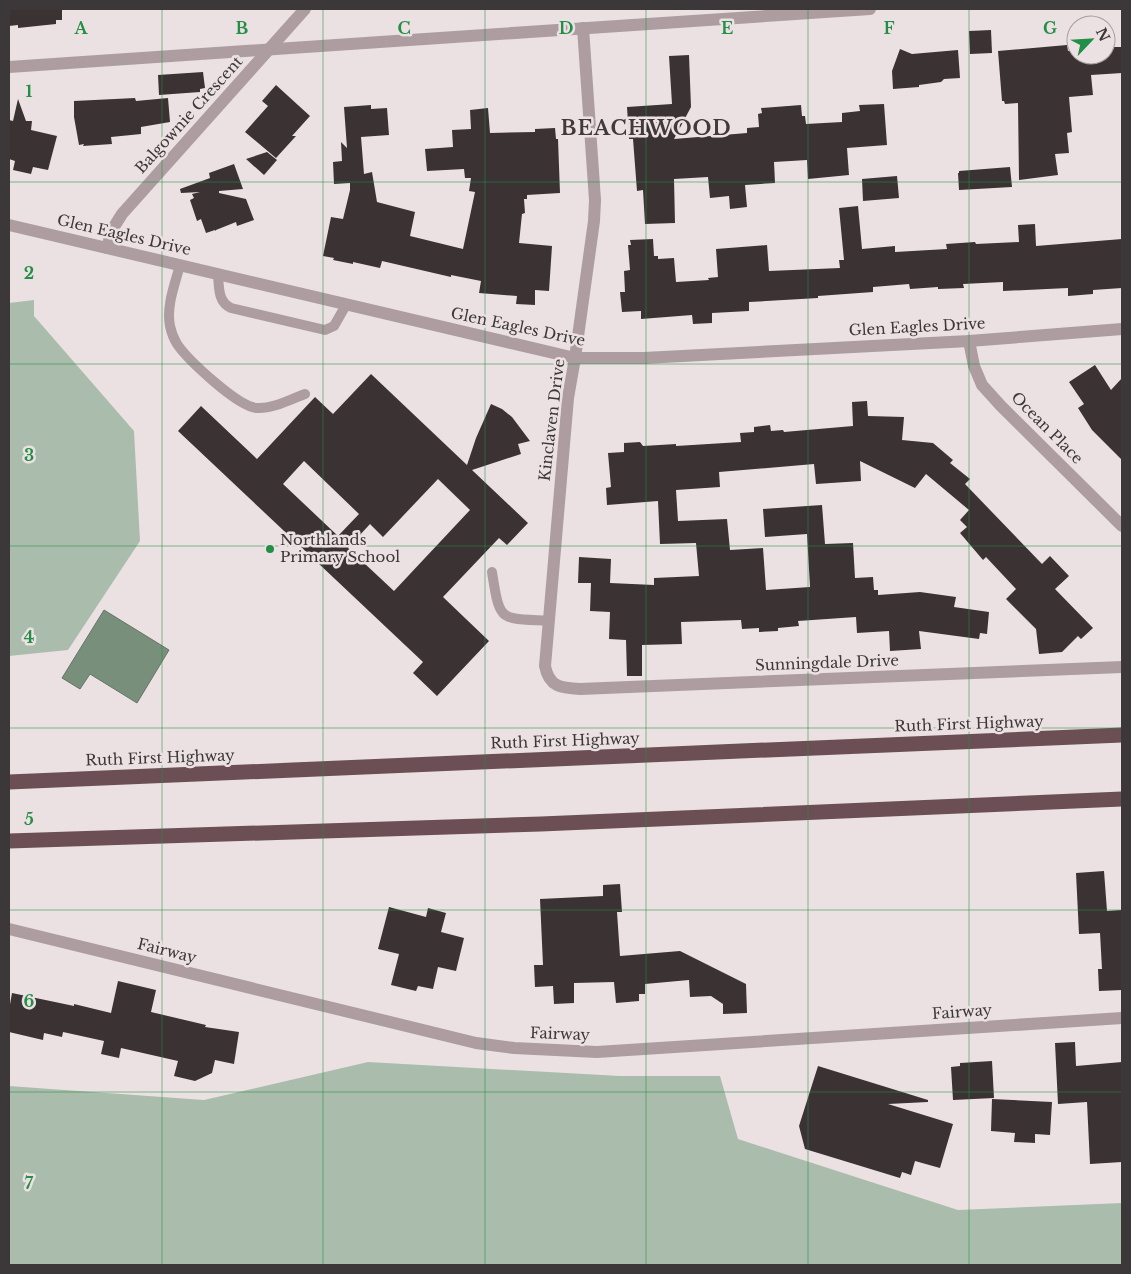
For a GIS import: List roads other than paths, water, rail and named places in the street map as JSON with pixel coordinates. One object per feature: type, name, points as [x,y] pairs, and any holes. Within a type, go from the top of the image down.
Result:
[{"type":"highway","name":"Ruth First Highway","points":[[9,782],[1122,735]]},
{"type":"highway","points":[[9,841],[541,824],[1122,800]]},
{"type":"street","name":"Balgownie Crescent","points":[[107,248],[112,230],[122,214],[305,9]]},
{"type":"street","points":[[9,66],[870,9]]},
{"type":"street","name":"Kinclaven Drive","points":[[545,666],[568,398],[594,221],[595,200],[584,28]]},
{"type":"street","name":"Glen Eagles Drive","points":[[9,225],[575,358],[644,358],[969,341],[1122,329]]},
{"type":"street","name":"Ocean Place","points":[[969,341],[974,366],[982,385],[1122,526]]},
{"type":"street","name":"Sunningdale Drive","points":[[545,666],[547,676],[552,682],[563,688],[580,689],[1122,667]]},
{"type":"street","name":"Fairway","points":[[9,929],[476,1043],[514,1048],[597,1052],[1122,1018]]},
{"type":"lane","points":[[180,265],[170,304],[170,325],[177,343],[194,363],[226,391],[248,406],[266,408],[305,394]]},
{"type":"lane","points":[[218,274],[222,300],[225,305],[231,308],[325,330],[334,326],[346,305]]},
{"type":"lane","points":[[492,572],[497,601],[502,613],[508,618],[549,621]]},
{"type":"place","name":"Northlands Primary School","points":[[270,549]]},
{"type":"district","name":"BEACHWOOD","points":[[646,128]]}]
